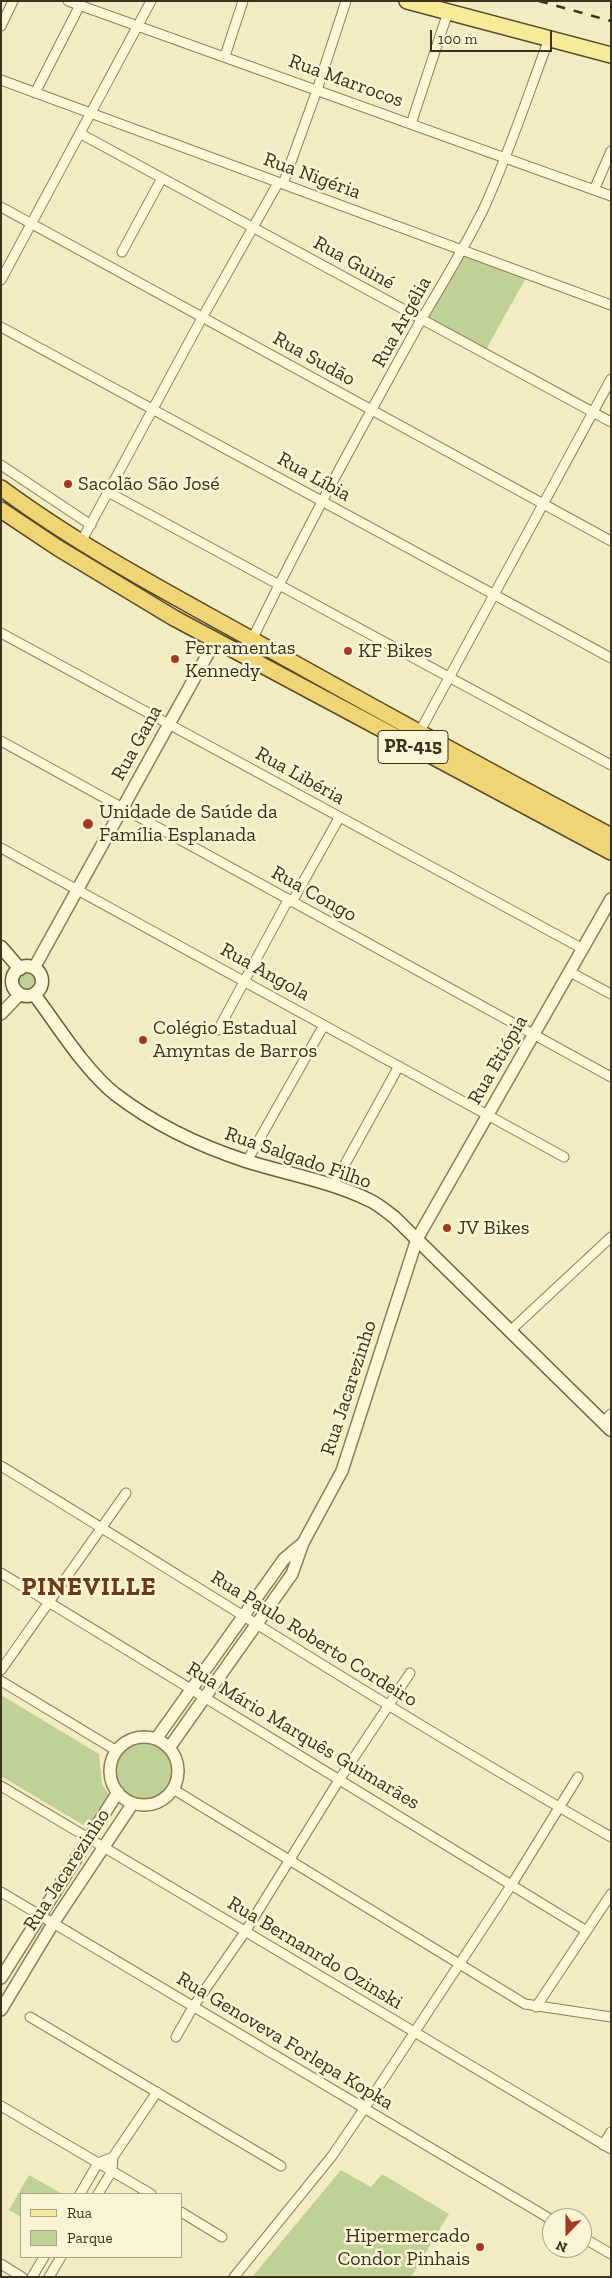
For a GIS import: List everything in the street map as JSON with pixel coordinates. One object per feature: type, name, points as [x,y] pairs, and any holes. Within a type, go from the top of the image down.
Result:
[{"type":"highway","name":"PR-415","points":[[1,488],[81,542],[153,586],[419,733],[611,836]]},
{"type":"highway","name":"PR-415","points":[[1,510],[81,562],[215,641],[611,852]]},
{"type":"highway","points":[[215,641],[225,637],[236,636],[252,640]]},
{"type":"main road","points":[[407,1],[611,55]]},
{"type":"main road","points":[[1,947],[20,968]]},
{"type":"main road","points":[[20,968],[34,968],[40,974],[42,981],[40,989],[34,994],[27,996],[20,994],[14,988],[12,980],[14,974],[20,968]]},
{"type":"main road","name":"Rua Salgado Filho","points":[[34,994],[83,1060],[114,1093],[187,1137],[247,1161],[333,1186],[370,1201],[394,1217],[510,1331],[608,1422]]},
{"type":"street","points":[[1,26],[13,1]]},
{"type":"street","name":"Rua Marrocos","points":[[68,1],[140,25],[611,196]]},
{"type":"street","points":[[1,280],[140,25],[151,1]]},
{"type":"street","points":[[225,56],[243,1]]},
{"type":"street","points":[[81,542],[252,227],[281,184],[318,90],[346,1]]},
{"type":"street","points":[[35,93],[80,5]]},
{"type":"street","points":[[411,124],[448,12]]},
{"type":"street","name":"Rua Argélia","points":[[252,640],[279,585],[372,411],[463,249],[484,206],[504,157],[548,39]]},
{"type":"street","name":"Rua Nigéria","points":[[1,80],[463,249],[527,276],[611,305]]},
{"type":"street","name":"Rua Guiné","points":[[81,134],[611,422]]},
{"type":"street","points":[[594,190],[611,150]]},
{"type":"street","points":[[122,252],[162,178]]},
{"type":"street","name":"Rua Sudão","points":[[1,207],[611,541]]},
{"type":"street","name":"Rua Líbia","points":[[1,327],[611,658]]},
{"type":"street","points":[[419,733],[611,379]]},
{"type":"street","points":[[1,464],[91,525]]},
{"type":"street","points":[[108,492],[611,765]]},
{"type":"street","name":"Rua Libéria","points":[[1,633],[583,949]]},
{"type":"street","name":"Rua Gana","points":[[34,968],[79,890],[215,641]]},
{"type":"street","name":"Rua Congo","points":[[1,742],[611,1077]]},
{"type":"street","points":[[218,1030],[244,980],[339,818]]},
{"type":"street","name":"Rua Angola","points":[[1,848],[244,980],[564,1158]]},
{"type":"street","name":"Rua Etiópia","points":[[417,1239],[611,899]]},
{"type":"street","points":[[570,972],[611,994]]},
{"type":"street","points":[[1,1014],[20,994]]},
{"type":"street","points":[[247,1161],[324,1025]]},
{"type":"street","points":[[333,1186],[399,1066]]},
{"type":"street","points":[[510,1331],[611,1237]]},
{"type":"street","name":"Rua Jacarezinho","points":[[169,1748],[292,1574],[303,1543],[342,1471],[417,1239]]},
{"type":"street","name":"Rua Paulo Roberto Cordeiro","points":[[1,1466],[245,1615],[388,1706],[611,1837]]},
{"type":"street","points":[[1,1670],[100,1526],[126,1493]]},
{"type":"street","name":"Rua Jacarezinho","points":[[156,1739],[284,1559],[303,1543]]},
{"type":"street","name":"Rua Mário Marquês Guimarães","points":[[1,1573],[585,1930]]},
{"type":"street","points":[[176,2037],[193,2007],[245,1932],[339,1780],[410,1673]]},
{"type":"street","points":[[1,1681],[118,1750]]},
{"type":"street","points":[[135,1738],[156,1739],[169,1748],[174,1756],[178,1767],[177,1780],[166,1797],[145,1805],[133,1803],[118,1792],[112,1782],[112,1762],[118,1750],[135,1738]]},
{"type":"street","points":[[234,2277],[332,2156],[512,1884],[578,1777]]},
{"type":"street","name":"Rua Bernanrdo Ozinski","points":[[1,1786],[607,2147]]},
{"type":"street","points":[[172,1789],[518,2000],[536,2007],[611,2017]]},
{"type":"street","name":"Rua Jacarezinho","points":[[1,1978],[118,1792]]},
{"type":"street","name":"Rua Jacarezinho","points":[[1,2010],[54,1922],[133,1803]]},
{"type":"street","name":"Rua Genoveva Forlepa Kopka","points":[[1,1892],[542,2214]]},
{"type":"street","points":[[536,2007],[585,1930],[611,1894]]},
{"type":"street","points":[[30,2017],[281,2166]]},
{"type":"street","points":[[99,2193],[112,2171],[113,2158],[157,2092]]},
{"type":"street","points":[[1,2106],[149,2193]]},
{"type":"street","points":[[607,2147],[611,2132]]},
{"type":"street","points":[[81,2193],[98,2164],[113,2158]]},
{"type":"street","points":[[182,2213],[222,2237]]},
{"type":"street","points":[[592,2243],[611,2254]]},
{"type":"street","points":[[32,2277],[43,2258]]},
{"type":"street","points":[[49,2277],[59,2258]]},
{"type":"street","points":[[1,2264],[22,2277]]},
{"type":"green space","points":[[463,249],[527,276],[484,353],[422,320]]},
{"type":"green space","points":[[24,973],[30,973],[35,978],[33,987],[24,989],[19,984],[19,978]]},
{"type":"green space","points":[[1,1695],[99,1754],[102,1784],[109,1795],[89,1826],[83,1825],[1,1776]]},
{"type":"green space","points":[[144,1741],[161,1746],[169,1754],[174,1771],[169,1788],[161,1796],[144,1801],[127,1796],[119,1788],[114,1771],[119,1754],[127,1746]]},
{"type":"green space","points":[[341,2170],[371,2187],[382,2174],[449,2214],[411,2277],[252,2277]]},
{"type":"green space","points":[[29,2175],[60,2193],[20,2193],[20,2216],[9,2210]]},
{"type":"railway","points":[[539,1],[611,21]]},
{"type":"place","name":"Sacolão São José","points":[[68,484]]},
{"type":"place","name":"KF Bikes","points":[[348,651]]},
{"type":"place","name":"Ferramentas Kennedy","points":[[175,659]]},
{"type":"place","name":"Unidade de Saúde da Família Esplanada","points":[[88,824]]},
{"type":"place","name":"Colégio Estadual Amyntas de Barros","points":[[143,1040]]},
{"type":"place","name":"JV Bikes","points":[[447,1228]]},
{"type":"place","name":"Hipermercado Condor Pinhais","points":[[480,2247]]},
{"type":"district","name":"PINEVILLE","points":[[89,1588]]}]
